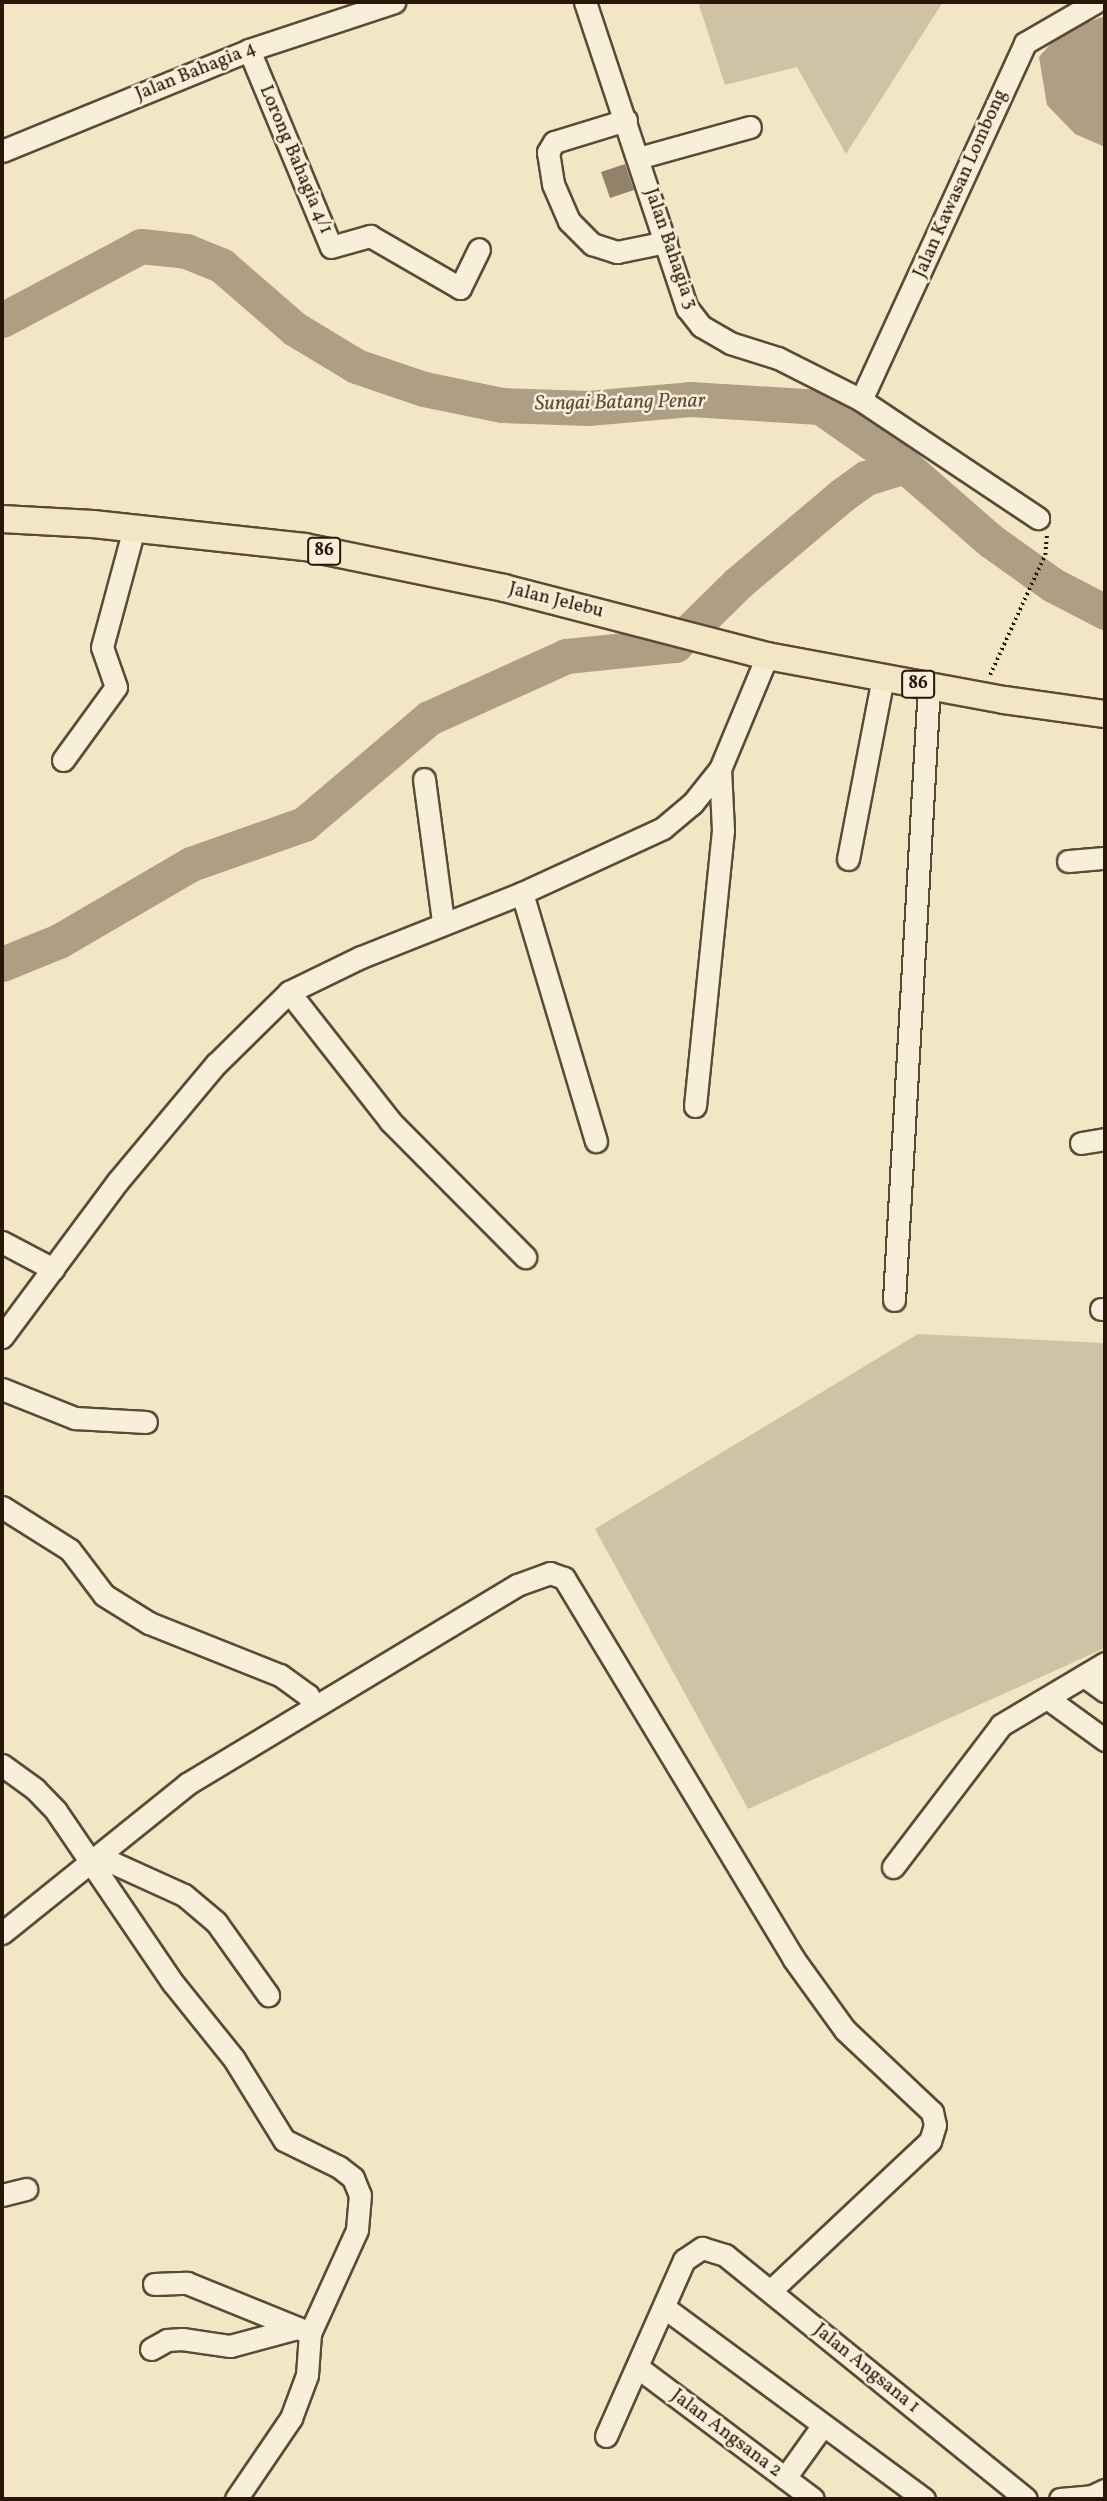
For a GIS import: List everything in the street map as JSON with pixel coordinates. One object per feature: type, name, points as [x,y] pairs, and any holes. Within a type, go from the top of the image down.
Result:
[{"type":"main road","name":"Jalan Jelebu","points":[[2,519],[134,528],[305,547],[412,567],[767,656],[980,696],[1105,714]]},
{"type":"street","name":"Jalan Bahagia 4","points":[[2,151],[249,50],[394,2]]},
{"type":"street","name":"Jalan Bahagia 3","points":[[585,2],[687,308],[701,326],[730,343],[778,358],[861,400],[1038,518]]},
{"type":"street","name":"Jalan Kawasan Lombong","points":[[861,400],[1025,43],[1096,2]]},
{"type":"street","name":"Lorong Bahagia 4/1","points":[[249,50],[331,247],[370,236],[460,288],[479,249]]},
{"type":"street","points":[[626,120],[554,142],[548,152],[553,184],[569,221],[592,244],[617,251],[666,242]]},
{"type":"street","points":[[638,158],[750,127]]},
{"type":"street","points":[[63,760],[116,687],[102,647],[134,528]]},
{"type":"street","points":[[2,1337],[216,1064],[289,992],[443,921],[522,893],[663,828],[692,804],[720,769],[767,656]]},
{"type":"street","points":[[848,859],[883,677]]},
{"type":"street","points":[[894,1300],[929,686]]},
{"type":"street","points":[[695,1105],[723,830],[720,769]]},
{"type":"street","points":[[424,779],[443,921]]},
{"type":"street","points":[[1068,861],[1105,858]]},
{"type":"street","points":[[522,893],[596,1141]]},
{"type":"street","points":[[289,992],[390,1121],[525,1257]]},
{"type":"street","points":[[1081,1143],[1105,1139]]},
{"type":"street","points":[[2,1242],[53,1269]]},
{"type":"street","points":[[2,1389],[75,1418],[146,1422]]},
{"type":"street","points":[[2,1507],[70,1550],[104,1595],[149,1623],[280,1675],[308,1695],[313,1706]]},
{"type":"street","points":[[2,1933],[187,1784],[517,1585],[550,1573],[564,1578],[574,1588],[793,1958],[845,2030],[932,2112],[935,2125],[930,2141],[770,2291]]},
{"type":"street","points":[[892,1867],[1001,1725],[1105,1663]]},
{"type":"street","points":[[1084,1676],[1105,1691]]},
{"type":"street","points":[[1047,1698],[1105,1740]]},
{"type":"street","points":[[2,1765],[35,1788],[94,1860],[173,1983],[234,2059],[284,2140],[353,2178],[360,2195],[357,2230],[304,2331],[307,2375],[291,2418],[236,2499]]},
{"type":"street","points":[[94,1860],[184,1895],[216,1922],[268,1995]]},
{"type":"street","points":[[2,2194],[26,2189]]},
{"type":"street","name":"Jalan Angsana 1","points":[[665,2308],[684,2260],[702,2248],[725,2255],[1026,2499]]},
{"type":"street","points":[[154,2284],[187,2283],[304,2331]]},
{"type":"street","points":[[606,2436],[640,2369],[665,2308],[924,2499]]},
{"type":"street","points":[[151,2349],[167,2340],[182,2339],[230,2346],[304,2331]]},
{"type":"street","name":"Jalan Angsana 2","points":[[640,2369],[813,2499]]},
{"type":"street","points":[[785,2478],[823,2425]]},
{"type":"street","points":[[1060,2499],[1095,2495]]},
{"type":"path","points":[[980,696],[1045,555]]},
{"type":"shaded area","points":[[698,2],[943,2],[846,154],[797,67],[725,85]]},
{"type":"shaded area","points":[[1105,16],[1105,147],[1075,134],[1047,105],[1039,57],[1062,31]]},
{"type":"shaded area","points":[[918,1334],[1105,1343],[1105,1648],[748,1809],[595,1529]]},
{"type":"building","points":[[625,164],[634,190],[610,198],[601,172]]},
{"type":"waterway","name":"Sungai Batang Penar","points":[[2,320],[141,246],[186,251],[221,265],[295,329],[356,366],[424,389],[502,405],[588,408],[690,399],[820,407],[905,466],[991,541],[1053,585],[1105,612]]},
{"type":"waterway","points":[[2,964],[59,941],[191,864],[304,824],[429,718],[566,656],[675,645],[738,583],[841,496],[866,478],[905,466]]}]
